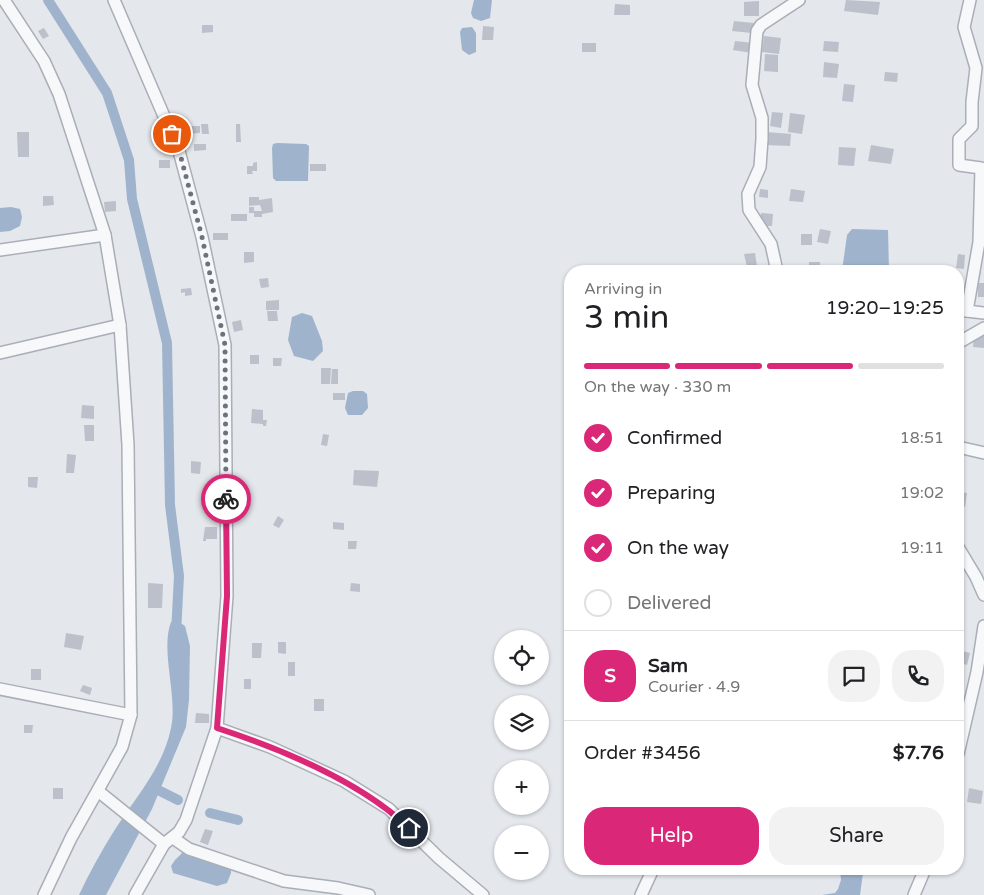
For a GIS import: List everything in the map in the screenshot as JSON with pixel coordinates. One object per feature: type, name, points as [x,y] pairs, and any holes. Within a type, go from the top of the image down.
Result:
[{"type":"street","points":[[4,0],[44,61],[59,94],[105,235],[120,324],[128,445],[131,715],[122,747],[71,838],[44,895]]},
{"type":"street","points":[[114,0],[179,150],[202,237],[225,345],[227,596],[217,728],[186,820],[168,841],[135,895]]},
{"type":"street","points":[[776,265],[771,244],[749,210],[748,194],[760,167],[762,139],[762,118],[752,85],[757,31],[761,26],[799,0]]},
{"type":"street","points":[[964,302],[979,242],[981,206],[981,168],[959,165],[959,139],[972,126],[972,102],[976,68],[964,27],[970,0]]},
{"type":"street","points":[[0,250],[105,235]]},
{"type":"street","points":[[964,310],[984,313]]},
{"type":"street","points":[[0,353],[120,324]]},
{"type":"street","points":[[964,340],[984,328]]},
{"type":"street","points":[[964,448],[984,453]]},
{"type":"street","points":[[964,557],[984,595]]},
{"type":"street","points":[[964,728],[977,672],[984,626]]},
{"type":"street","points":[[0,689],[131,715]]},
{"type":"street","points":[[217,728],[270,747],[344,782],[390,809],[439,858],[483,895]]},
{"type":"street","points":[[98,791],[168,841],[284,881],[338,888],[369,895]]},
{"type":"street","points":[[641,895],[650,875]]},
{"type":"street","points":[[914,895],[922,875]]},
{"type":"water","points":[[474,0],[492,0],[490,18],[481,21],[473,18],[471,13]]},
{"type":"water","points":[[472,27],[476,33],[476,52],[469,55],[462,50],[460,32],[462,28]]},
{"type":"water","points":[[273,144],[306,144],[309,146],[308,181],[276,181],[273,178],[272,148]]},
{"type":"water","points":[[11,207],[20,209],[22,217],[20,226],[10,231],[0,232],[0,208]]},
{"type":"water","points":[[852,229],[888,230],[889,265],[843,265],[847,235]]},
{"type":"water","points":[[302,313],[312,316],[322,341],[323,351],[313,361],[294,356],[288,340],[292,317]]},
{"type":"water","points":[[363,391],[367,394],[368,408],[362,415],[348,415],[345,408],[348,393]]},
{"type":"water","points":[[176,620],[185,626],[190,646],[189,700],[186,727],[152,809],[106,895],[79,895],[109,839],[155,769],[167,743],[173,715],[167,646],[171,622]]},
{"type":"water","points":[[183,852],[231,868],[227,883],[217,886],[173,873],[171,866]]},
{"type":"water","points":[[841,875],[863,875],[860,895],[822,895],[835,893],[841,880]]},
{"type":"building","points":[[846,0],[880,2],[878,15],[844,11]]},
{"type":"building","points":[[759,1],[759,16],[744,16],[744,2]]},
{"type":"building","points":[[615,4],[630,5],[630,15],[614,15]]},
{"type":"building","points":[[734,21],[754,23],[752,33],[732,31]]},
{"type":"building","points":[[202,25],[213,25],[213,32],[202,33]]},
{"type":"building","points":[[483,26],[494,27],[493,40],[482,40]]},
{"type":"building","points":[[44,28],[49,36],[43,39],[38,31]]},
{"type":"building","points":[[764,36],[781,38],[779,54],[762,52]]},
{"type":"building","points":[[735,41],[753,43],[752,53],[733,50]]},
{"type":"building","points":[[824,41],[839,42],[838,52],[823,51]]},
{"type":"building","points":[[582,43],[596,43],[596,52],[582,52]]},
{"type":"building","points":[[765,54],[778,55],[778,72],[764,71]]},
{"type":"building","points":[[824,62],[839,64],[837,78],[823,77]]},
{"type":"building","points":[[885,72],[898,73],[897,82],[884,81]]},
{"type":"building","points":[[844,84],[855,85],[853,102],[842,101]]},
{"type":"building","points":[[772,112],[783,113],[781,128],[770,126]]},
{"type":"building","points":[[790,113],[805,115],[802,134],[788,132]]},
{"type":"building","points":[[201,124],[208,124],[209,134],[202,134]]},
{"type":"building","points":[[236,124],[240,124],[241,142],[236,142]]},
{"type":"building","points":[[185,126],[200,126],[200,133],[185,134]]},
{"type":"building","points":[[17,132],[29,132],[29,157],[18,157]]},
{"type":"building","points":[[766,132],[791,134],[790,146],[765,145]]},
{"type":"building","points":[[194,144],[206,144],[206,150],[194,151]]},
{"type":"building","points":[[871,145],[894,149],[891,164],[868,161]]},
{"type":"building","points":[[839,147],[856,148],[854,166],[838,165]]},
{"type":"building","points":[[159,160],[170,160],[170,168],[159,168]]},
{"type":"building","points":[[257,162],[257,171],[252,171],[253,174],[247,174],[247,166],[253,166],[253,163]]},
{"type":"building","points":[[310,164],[326,164],[326,171],[310,171]]},
{"type":"building","points":[[760,189],[768,190],[768,198],[759,197]]},
{"type":"building","points":[[791,189],[805,191],[803,202],[789,201]]},
{"type":"building","points":[[43,196],[53,196],[54,205],[43,206]]},
{"type":"building","points":[[249,197],[259,197],[259,200],[272,198],[273,212],[262,214],[262,217],[254,217],[254,213],[249,213],[249,207],[254,207],[254,211],[262,211],[260,205],[249,206]]},
{"type":"building","points":[[116,201],[116,211],[105,212],[104,202]]},
{"type":"building","points":[[761,213],[773,214],[772,226],[760,226]]},
{"type":"building","points":[[231,214],[247,214],[247,221],[231,221]]},
{"type":"building","points":[[820,229],[831,231],[828,244],[817,242]]},
{"type":"building","points":[[213,233],[228,233],[228,240],[213,240]]},
{"type":"building","points":[[801,234],[812,234],[812,245],[801,245]]},
{"type":"building","points":[[244,252],[254,252],[254,262],[244,263]]},
{"type":"building","points":[[755,253],[757,265],[747,265],[744,254]]},
{"type":"building","points":[[958,254],[965,255],[964,269],[964,265],[956,265]]},
{"type":"building","points":[[809,262],[820,262],[820,265],[809,265]]},
{"type":"building","points":[[268,278],[269,287],[261,288],[259,279]]},
{"type":"building","points":[[978,283],[984,283],[984,297],[978,297]]},
{"type":"building","points":[[191,288],[192,295],[185,296],[185,292],[181,293],[181,289]]},
{"type":"building","points":[[279,300],[279,310],[266,310],[266,301]]},
{"type":"building","points":[[267,311],[277,311],[278,321],[268,321]]},
{"type":"building","points":[[241,320],[243,330],[234,332],[232,322]]},
{"type":"building","points":[[974,336],[984,336],[984,348],[973,347]]},
{"type":"building","points":[[250,355],[259,355],[259,364],[250,364]]},
{"type":"building","points":[[273,358],[282,358],[281,366],[273,366]]},
{"type":"building","points":[[321,368],[331,368],[330,384],[321,384]]},
{"type":"building","points":[[332,369],[338,369],[338,384],[331,384]]},
{"type":"building","points":[[333,393],[345,393],[345,400],[333,400]]},
{"type":"building","points":[[82,405],[94,406],[94,419],[81,418]]},
{"type":"building","points":[[252,409],[263,410],[263,420],[267,420],[266,426],[251,423]]},
{"type":"building","points":[[84,425],[94,425],[94,441],[85,441]]},
{"type":"building","points":[[323,434],[329,435],[327,446],[321,445]]},
{"type":"building","points":[[67,454],[76,455],[74,473],[66,473]]},
{"type":"building","points":[[191,461],[201,462],[200,474],[191,473]]},
{"type":"building","points":[[354,470],[379,471],[377,487],[353,485]]},
{"type":"building","points":[[28,477],[38,477],[37,488],[28,487]]},
{"type":"building","points":[[964,493],[967,493],[964,507]]},
{"type":"building","points":[[278,516],[284,520],[279,528],[273,525]]},
{"type":"building","points":[[333,522],[344,523],[344,530],[333,529]]},
{"type":"building","points":[[205,527],[217,527],[217,539],[206,539],[206,541],[203,541]]},
{"type":"building","points":[[348,541],[357,541],[356,549],[348,549]]},
{"type":"building","points":[[148,583],[163,584],[162,608],[148,608]]},
{"type":"building","points":[[351,583],[360,584],[360,592],[350,591]]},
{"type":"building","points":[[66,633],[84,636],[81,650],[64,647]]},
{"type":"building","points":[[278,642],[286,642],[286,654],[278,653]]},
{"type":"building","points":[[252,643],[262,643],[261,658],[252,658]]},
{"type":"building","points":[[964,651],[970,653],[967,665],[964,664]]},
{"type":"building","points":[[288,662],[295,662],[295,676],[288,676]]},
{"type":"building","points":[[31,669],[41,669],[41,680],[31,680]]},
{"type":"building","points":[[244,679],[251,679],[251,689],[244,689]]},
{"type":"building","points":[[83,685],[92,688],[90,695],[80,691]]},
{"type":"building","points":[[314,699],[324,699],[324,711],[314,711]]},
{"type":"building","points":[[196,713],[209,714],[209,723],[195,723]]},
{"type":"building","points":[[24,725],[33,725],[32,733],[24,733]]},
{"type":"building","points":[[53,788],[63,788],[63,799],[53,799]]},
{"type":"building","points":[[969,788],[983,791],[981,804],[967,802]]},
{"type":"building","points":[[205,829],[213,831],[208,845],[200,842]]},
{"type":"waterway","points":[[48,0],[107,93],[129,160],[132,199],[167,343],[170,505],[179,576],[176,633]]},
{"type":"waterway","points":[[152,787],[178,800]]},
{"type":"waterway","points":[[210,813],[238,820]]},
{"type":"way so far","points":[[172,134],[179,150],[202,237],[225,345],[226,499]]},
{"type":"route","points":[[226,499],[227,596],[217,728],[270,747],[344,782],[390,809],[409,828]]}]
